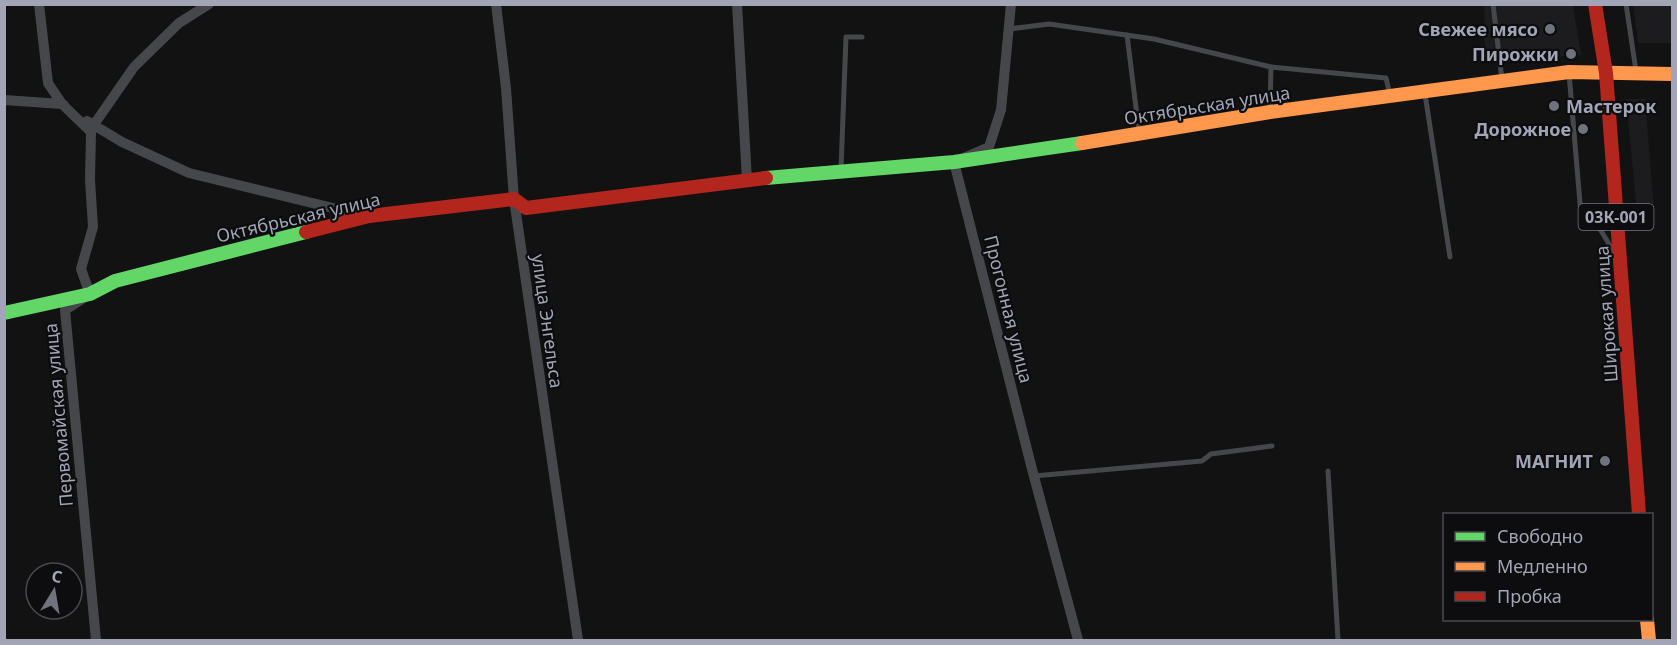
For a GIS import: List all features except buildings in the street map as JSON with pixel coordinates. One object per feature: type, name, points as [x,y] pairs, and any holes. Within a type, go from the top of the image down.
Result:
[{"type":"street","points":[[39,4],[48,83],[62,104],[92,129],[189,173],[369,216]]},
{"type":"street","points":[[90,294],[81,269],[93,227],[90,180],[92,129],[134,67],[179,23],[209,4]]},
{"type":"street","name":"улица Энгельса","points":[[496,4],[506,88],[514,199],[578,640]]},
{"type":"street","points":[[737,4],[747,180]]},
{"type":"street","points":[[954,162],[989,147],[1001,110],[1011,4]]},
{"type":"street","name":"Широкая улица","points":[[1595,4],[1606,73],[1639,513]]},
{"type":"street","name":"Октябрьская улица","points":[[4,314],[90,294],[115,281],[369,216],[514,199],[526,208],[747,180],[954,162],[1270,112],[1569,72],[1672,74]]},
{"type":"street","points":[[4,100],[62,104]]},
{"type":"street","name":"Прогонная улица","points":[[954,162],[1078,640]]},
{"type":"street","name":"Первомайская улица","points":[[90,294],[65,310],[96,640]]},
{"type":"street","points":[[1647,621],[1648,640]]},
{"type":"lane","points":[[1493,4],[1502,81]]},
{"type":"lane","points":[[1626,4],[1636,74]]},
{"type":"lane","points":[[1009,29],[1049,24],[1154,39],[1271,67],[1386,78],[1390,96]]},
{"type":"lane","points":[[1127,35],[1139,134]]},
{"type":"lane","points":[[841,172],[846,37],[862,36]]},
{"type":"lane","points":[[1270,112],[1271,67]]},
{"type":"lane","points":[[1569,72],[1581,215],[1597,225],[1620,262]]},
{"type":"lane","points":[[1425,92],[1450,257]]},
{"type":"lane","points":[[1034,476],[1202,461],[1211,454],[1272,446]]},
{"type":"lane","points":[[1328,471],[1338,640]]},
{"type":"shaded area","points":[[1484,5],[1573,5],[1581,55],[1485,60]]},
{"type":"shaded area","points":[[1633,5],[1672,5],[1672,43],[1638,43]]},
{"type":"shaded area","points":[[1626,99],[1645,99],[1654,210],[1637,212]]},
{"type":"traffic: fast","points":[[766,178],[954,162],[1082,143]]},
{"type":"traffic: fast","points":[[4,313],[90,294],[115,281],[306,232]]},
{"type":"traffic: slow","points":[[1082,143],[1270,112],[1569,72],[1672,74]]},
{"type":"traffic: slow","points":[[1647,621],[1649,640]]},
{"type":"traffic: jam","points":[[1595,4],[1606,73],[1639,513]]},
{"type":"traffic: jam","points":[[306,232],[369,216],[514,199],[526,208],[766,178]]},
{"type":"place","name":"Свежее мясо","points":[[1550,29]]},
{"type":"place","name":"Пирожки","points":[[1571,54]]},
{"type":"place","name":"Мастерок","points":[[1554,106]]},
{"type":"place","name":"Дорожное","points":[[1583,129]]},
{"type":"place","name":"МАГНИТ","points":[[1605,461]]}]
